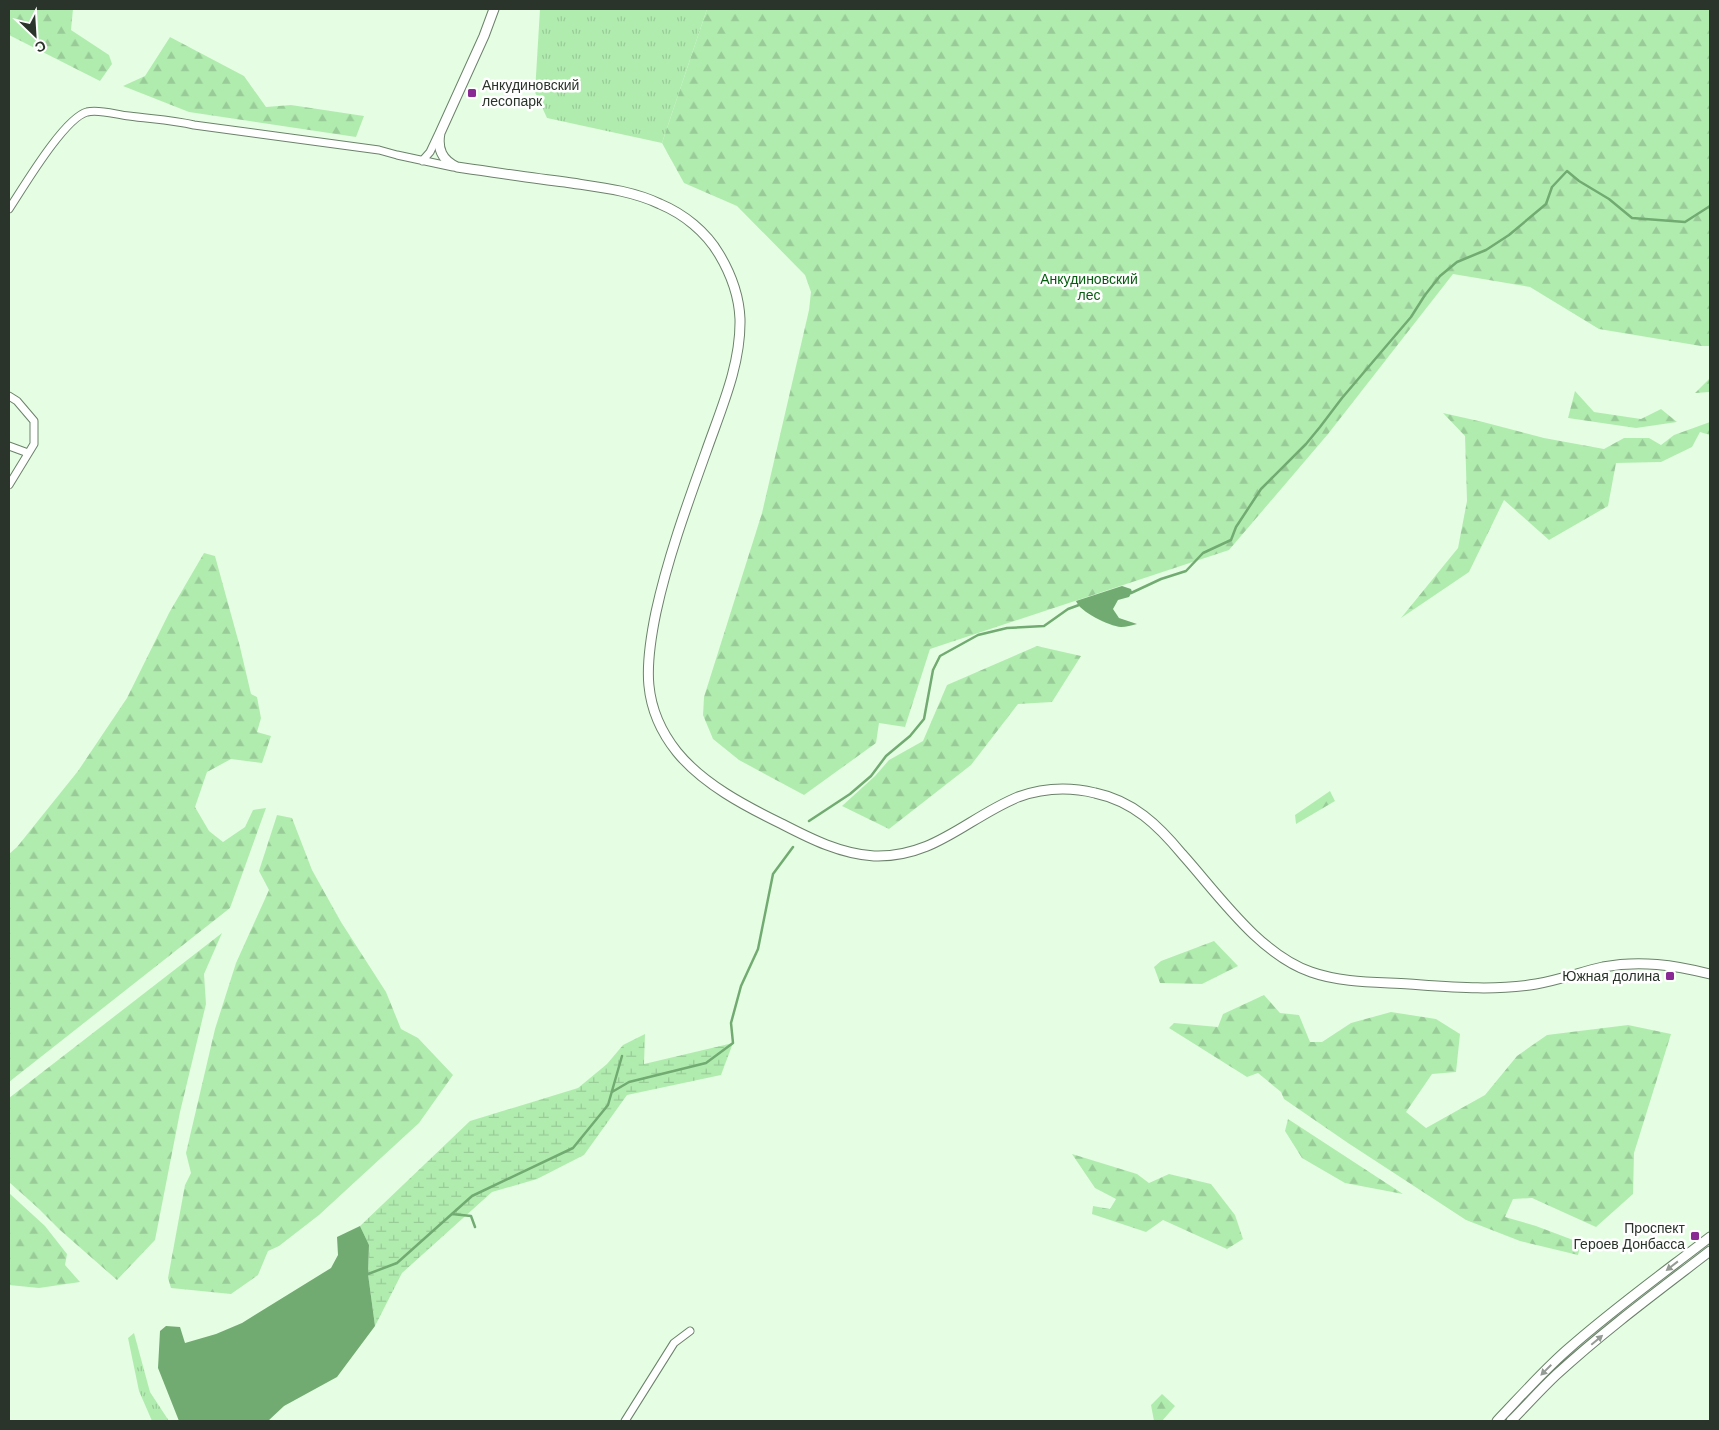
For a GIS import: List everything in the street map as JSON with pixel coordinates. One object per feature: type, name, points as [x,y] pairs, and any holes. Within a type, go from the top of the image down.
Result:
[{"type":"street","points":[[422,160],[430,152],[440,133],[484,36],[494,9]]},
{"type":"street","points":[[9,209],[46,153],[67,126],[74,119],[89,111],[178,121],[194,125],[366,148],[457,168],[607,188],[658,202],[680,214],[698,228],[715,246],[728,269],[736,291],[740,319],[738,343],[727,394],[668,563],[650,639],[648,661],[649,690],[654,711],[663,730],[686,762],[703,776],[768,818],[842,850],[873,856],[920,850],[955,834],[1001,805],[1034,792],[1055,789],[1076,790],[1110,797],[1135,809],[1158,826],[1245,925],[1274,951],[1300,968],[1332,978],[1493,988],[1536,984],[1597,968],[1633,963],[1651,963],[1710,974]]},
{"type":"street","points":[[440,133],[438,142],[442,155],[450,164],[457,168]]},
{"type":"street","points":[[9,396],[17,401],[34,421],[34,444],[9,484]]},
{"type":"street","points":[[9,446],[28,453]]},
{"type":"street","points":[[1497,1421],[1546,1369],[1635,1294],[1710,1236]]},
{"type":"street","points":[[1510,1421],[1576,1357],[1649,1297],[1710,1251]]},
{"type":"street","points":[[625,1421],[674,1343],[690,1331]]},
{"type":"green space","points":[[9,9],[73,9],[71,30],[109,55],[112,64],[100,81],[9,35]]},
{"type":"green space","points":[[540,9],[707,9],[662,143],[547,118],[535,92]]},
{"type":"green space","name":"Анкудиновский лес","points":[[707,9],[1710,9],[1710,346],[1599,329],[1530,287],[1453,274],[1328,434],[1229,550],[930,649],[905,727],[879,723],[876,743],[804,795],[739,760],[713,739],[703,715],[704,697],[762,513],[809,310],[811,292],[805,275],[737,206],[684,183],[662,143]]},
{"type":"green space","points":[[170,37],[244,76],[266,107],[291,105],[364,116],[356,137],[189,112],[123,86],[145,76]]},
{"type":"green space","points":[[1710,373],[1710,392],[1695,393],[1709,379]]},
{"type":"green space","points":[[1575,391],[1594,412],[1641,419],[1661,409],[1677,422],[1636,428],[1568,418]]},
{"type":"green space","points":[[1443,413],[1544,438],[1604,449],[1624,438],[1649,438],[1661,445],[1674,435],[1710,422],[1710,435],[1700,432],[1692,447],[1661,462],[1616,463],[1608,506],[1549,540],[1504,500],[1469,572],[1401,618],[1458,548],[1467,501],[1465,436]]},
{"type":"green space","points":[[204,553],[215,556],[251,694],[257,697],[261,718],[257,732],[271,736],[262,763],[231,759],[207,772],[195,807],[209,831],[223,842],[245,827],[253,810],[266,808],[230,908],[9,1082],[9,854],[17,847],[78,771],[127,698],[169,613]]},
{"type":"green space","points":[[1037,646],[1081,656],[1052,702],[1018,704],[971,765],[889,829],[842,806],[875,776],[889,760],[923,741],[947,685]]},
{"type":"green space","points":[[1330,791],[1335,801],[1296,824],[1295,815]]},
{"type":"green space","points":[[277,815],[292,818],[312,870],[341,922],[386,992],[401,1029],[418,1038],[453,1075],[419,1123],[319,1215],[279,1246],[268,1251],[258,1275],[231,1294],[171,1288],[168,1278],[185,1185],[191,1173],[186,1153],[215,1029],[236,963],[269,890],[259,871]]},
{"type":"green space","points":[[222,933],[204,974],[206,1004],[180,1112],[155,1240],[117,1280],[9,1182],[9,1098]]},
{"type":"green space","points":[[1214,941],[1238,966],[1202,984],[1160,983],[1154,967],[1161,961]]},
{"type":"green space","points":[[1264,995],[1280,1013],[1299,1015],[1310,1042],[1322,1042],[1351,1023],[1391,1012],[1436,1019],[1460,1034],[1456,1072],[1432,1074],[1406,1112],[1426,1128],[1485,1095],[1517,1056],[1547,1035],[1628,1025],[1671,1034],[1634,1153],[1633,1194],[1596,1227],[1532,1198],[1513,1199],[1505,1217],[1536,1226],[1581,1243],[1578,1255],[1520,1241],[1466,1220],[1284,1099],[1281,1092],[1258,1073],[1247,1077],[1169,1028],[1174,1023],[1218,1027],[1223,1014]]},
{"type":"green space","points":[[645,1034],[644,1064],[733,1043],[721,1075],[627,1095],[584,1155],[537,1179],[492,1192],[402,1273],[375,1326],[368,1274],[369,1245],[360,1226],[470,1121],[578,1088],[607,1064],[623,1045]]},
{"type":"green space","points":[[1288,1119],[1403,1194],[1345,1183],[1302,1158],[1285,1131]]},
{"type":"green space","points":[[1072,1154],[1137,1174],[1149,1183],[1169,1174],[1211,1184],[1235,1215],[1243,1239],[1227,1249],[1163,1220],[1146,1232],[1092,1214],[1093,1206],[1110,1209],[1116,1199],[1095,1188]]},
{"type":"green space","points":[[9,1193],[45,1226],[67,1254],[65,1265],[80,1282],[39,1288],[9,1285]]},
{"type":"green space","points":[[134,1333],[150,1392],[169,1421],[152,1421],[139,1391],[128,1338]]},
{"type":"green space","points":[[1162,1394],[1175,1406],[1162,1421],[1154,1421],[1151,1405]]},
{"type":"shaded area","points":[[1122,586],[1131,589],[1132,592],[1129,597],[1118,600],[1113,609],[1119,618],[1137,624],[1121,627],[1109,624],[1083,610],[1076,601]]},
{"type":"shaded area","points":[[360,1226],[369,1245],[368,1274],[375,1326],[337,1377],[284,1406],[268,1421],[179,1421],[158,1368],[160,1331],[166,1326],[180,1327],[185,1343],[216,1334],[242,1323],[331,1268],[338,1255],[337,1237]]},
{"type":"waterway","points":[[1131,593],[1161,579],[1186,571],[1203,553],[1231,540],[1236,527],[1261,489],[1306,444],[1342,398],[1411,317],[1440,276],[1457,262],[1486,250],[1509,235],[1546,204],[1552,187],[1567,171],[1579,181],[1609,199],[1632,218],[1685,222],[1710,206]]},
{"type":"waterway","points":[[809,821],[850,794],[871,776],[886,756],[910,736],[924,719],[933,670],[940,656],[978,635],[1007,628],[1044,626],[1068,609],[1079,605]]},
{"type":"waterway","points":[[612,1092],[629,1082],[706,1063],[733,1043],[731,1023],[741,986],[758,949],[773,874],[793,847]]},
{"type":"waterway","points":[[368,1274],[397,1263],[472,1196],[573,1148],[608,1105],[622,1056]]},
{"type":"waterway","points":[[452,1214],[471,1216],[475,1227]]},
{"type":"place","name":"Анкудиновский лесопарк","points":[[472,93]]},
{"type":"place","name":"Южная долина","points":[[1670,976]]},
{"type":"place","name":"Проспект Героев Донбасса","points":[[1695,1236]]}]
